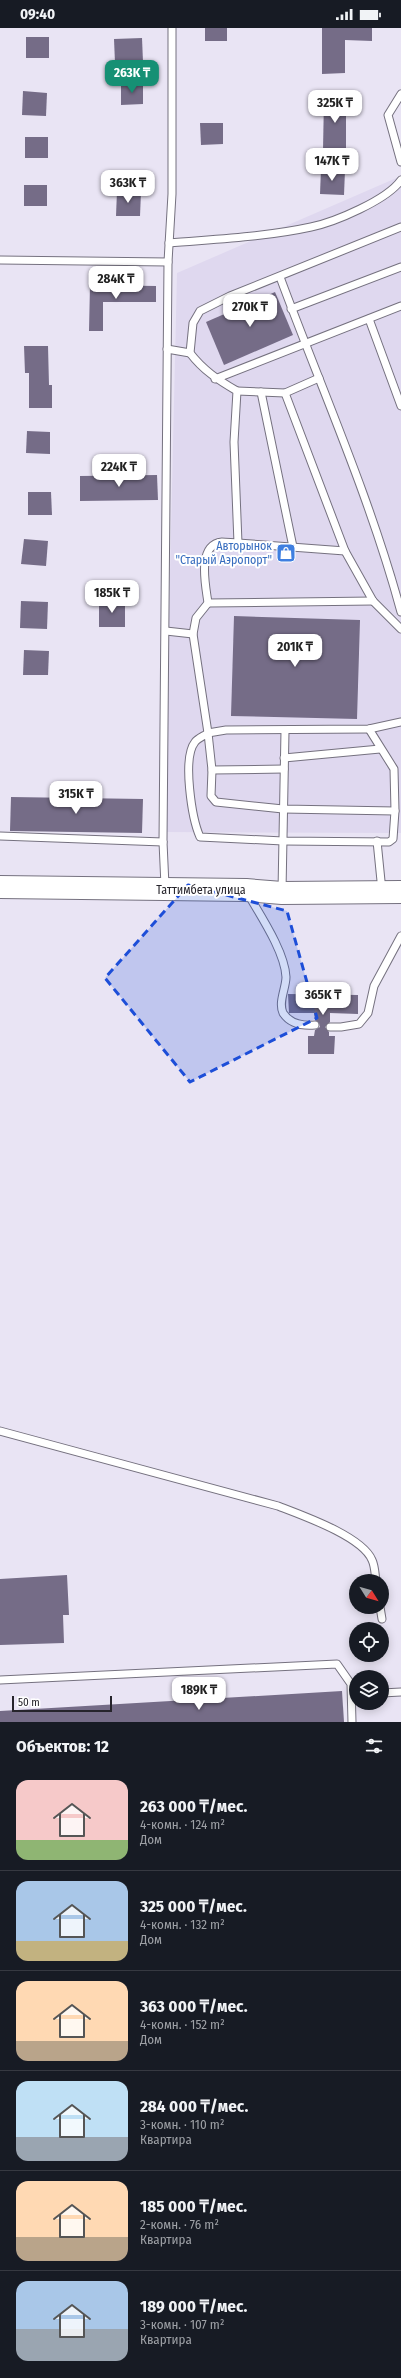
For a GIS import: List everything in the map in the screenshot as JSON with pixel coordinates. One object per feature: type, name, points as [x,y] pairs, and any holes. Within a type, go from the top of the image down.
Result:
[{"type":"main road","name":"Таттимбета улица","points":[[0,887],[246,890],[282,893],[392,892]]},
{"type":"lane","points":[[165,890],[163,842],[166,631],[167,349],[168,262],[172,194],[172,28]]},
{"type":"lane","points":[[401,94],[388,115],[401,162]]},
{"type":"lane","points":[[169,243],[312,227],[371,204],[394,189],[401,180]]},
{"type":"lane","points":[[190,353],[193,323],[200,311],[230,296],[280,277],[401,226]]},
{"type":"lane","points":[[0,260],[168,262]]},
{"type":"lane","points":[[292,308],[401,267]]},
{"type":"lane","points":[[280,277],[307,343],[384,549],[401,612]]},
{"type":"lane","points":[[215,379],[401,306]]},
{"type":"lane","points":[[369,319],[401,406]]},
{"type":"lane","points":[[167,349],[190,353],[200,366],[215,379],[238,391],[285,392],[319,378]]},
{"type":"lane","points":[[238,391],[234,442],[238,543]]},
{"type":"lane","points":[[261,392],[293,547]]},
{"type":"lane","points":[[285,392],[345,551],[373,601],[401,629]]},
{"type":"lane","points":[[345,551],[220,542],[210,549],[205,558],[204,569],[208,603],[196,618],[193,634],[208,733],[212,770],[210,790],[212,801],[283,809],[395,811]]},
{"type":"lane","points":[[208,603],[373,601]]},
{"type":"lane","points":[[166,631],[193,634]]},
{"type":"lane","points":[[369,730],[380,749],[390,760],[394,769],[395,811],[392,839],[389,842],[283,841],[200,837],[194,824],[189,755],[195,742],[208,733],[226,730],[369,730],[401,722]]},
{"type":"lane","points":[[282,893],[285,731]]},
{"type":"lane","points":[[284,758],[380,749]]},
{"type":"lane","points":[[212,770],[284,770]]},
{"type":"lane","points":[[0,836],[163,842]]},
{"type":"lane","points":[[377,841],[392,892]]},
{"type":"lane","points":[[246,890],[282,958],[286,977],[281,1007],[284,1013],[293,1023],[315,1025]]},
{"type":"lane","points":[[330,1027],[360,1024],[368,1013],[374,986],[401,936]]},
{"type":"lane","points":[[0,1431],[278,1506],[322,1523],[356,1543],[372,1559],[375,1574]]},
{"type":"lane","points":[[381,1614],[382,1619]]},
{"type":"lane","points":[[0,1680],[336,1664],[349,1680]]},
{"type":"lane","points":[[389,1693],[401,1692]]},
{"type":"lane","points":[[352,1722],[353,1710]]},
{"type":"highlighted area","points":[[188,885],[287,911],[317,1018],[190,1082],[105,978]]},
{"type":"shaded area","name":"Авторынок \"Старый Аэропорт\"","points":[[401,176],[401,833],[164,832],[177,273]]},
{"type":"building","points":[[205,28],[227,28],[227,41],[205,41]]},
{"type":"building","points":[[322,28],[372,28],[372,41],[345,40],[345,73],[322,74]]},
{"type":"building","points":[[26,37],[49,37],[49,58],[26,58]]},
{"type":"building","points":[[142,38],[143,62],[115,63],[114,39]]},
{"type":"building","points":[[121,83],[143,83],[143,104],[121,105]]},
{"type":"building","points":[[23,91],[47,93],[46,116],[22,115]]},
{"type":"building","points":[[324,98],[346,98],[346,150],[323,150]]},
{"type":"building","points":[[200,123],[223,123],[223,144],[201,145]]},
{"type":"building","points":[[25,137],[48,137],[48,158],[25,158]]},
{"type":"building","points":[[321,169],[345,170],[344,195],[320,194]]},
{"type":"building","points":[[24,185],[47,185],[47,206],[24,206]]},
{"type":"building","points":[[117,191],[141,192],[140,216],[116,216]]},
{"type":"building","points":[[90,285],[156,286],[156,302],[103,302],[103,331],[89,331]]},
{"type":"building","points":[[275,292],[293,335],[224,365],[206,322]]},
{"type":"building","points":[[24,346],[48,346],[49,385],[52,385],[52,408],[29,408],[29,373],[25,373]]},
{"type":"building","points":[[27,431],[50,432],[50,454],[26,453]]},
{"type":"building","points":[[157,475],[158,500],[80,501],[80,476]]},
{"type":"building","points":[[28,492],[51,492],[52,515],[28,515]]},
{"type":"building","points":[[24,539],[48,541],[46,566],[21,564]]},
{"type":"building","points":[[21,601],[48,602],[47,629],[20,628]]},
{"type":"building","points":[[99,602],[125,602],[125,627],[99,627]]},
{"type":"building","points":[[234,616],[360,620],[357,719],[231,716]]},
{"type":"building","points":[[24,650],[49,651],[48,675],[23,675]]},
{"type":"building","points":[[11,797],[143,799],[142,833],[10,831]]},
{"type":"building","points":[[288,994],[358,995],[358,1014],[330,1013],[330,1022],[325,1027],[329,1032],[329,1036],[335,1036],[334,1054],[308,1054],[308,1036],[314,1036],[315,1030],[320,1027],[319,1023],[315,1020],[314,1013],[289,1013]]},
{"type":"building","points":[[67,1575],[69,1615],[63,1615],[64,1643],[0,1645],[0,1579]]},
{"type":"building","points":[[342,1691],[344,1722],[0,1722],[0,1711]]},
{"type":"place","name":"Авторынок \"Старый Аэропорт\"","points":[[286,553]]}]
